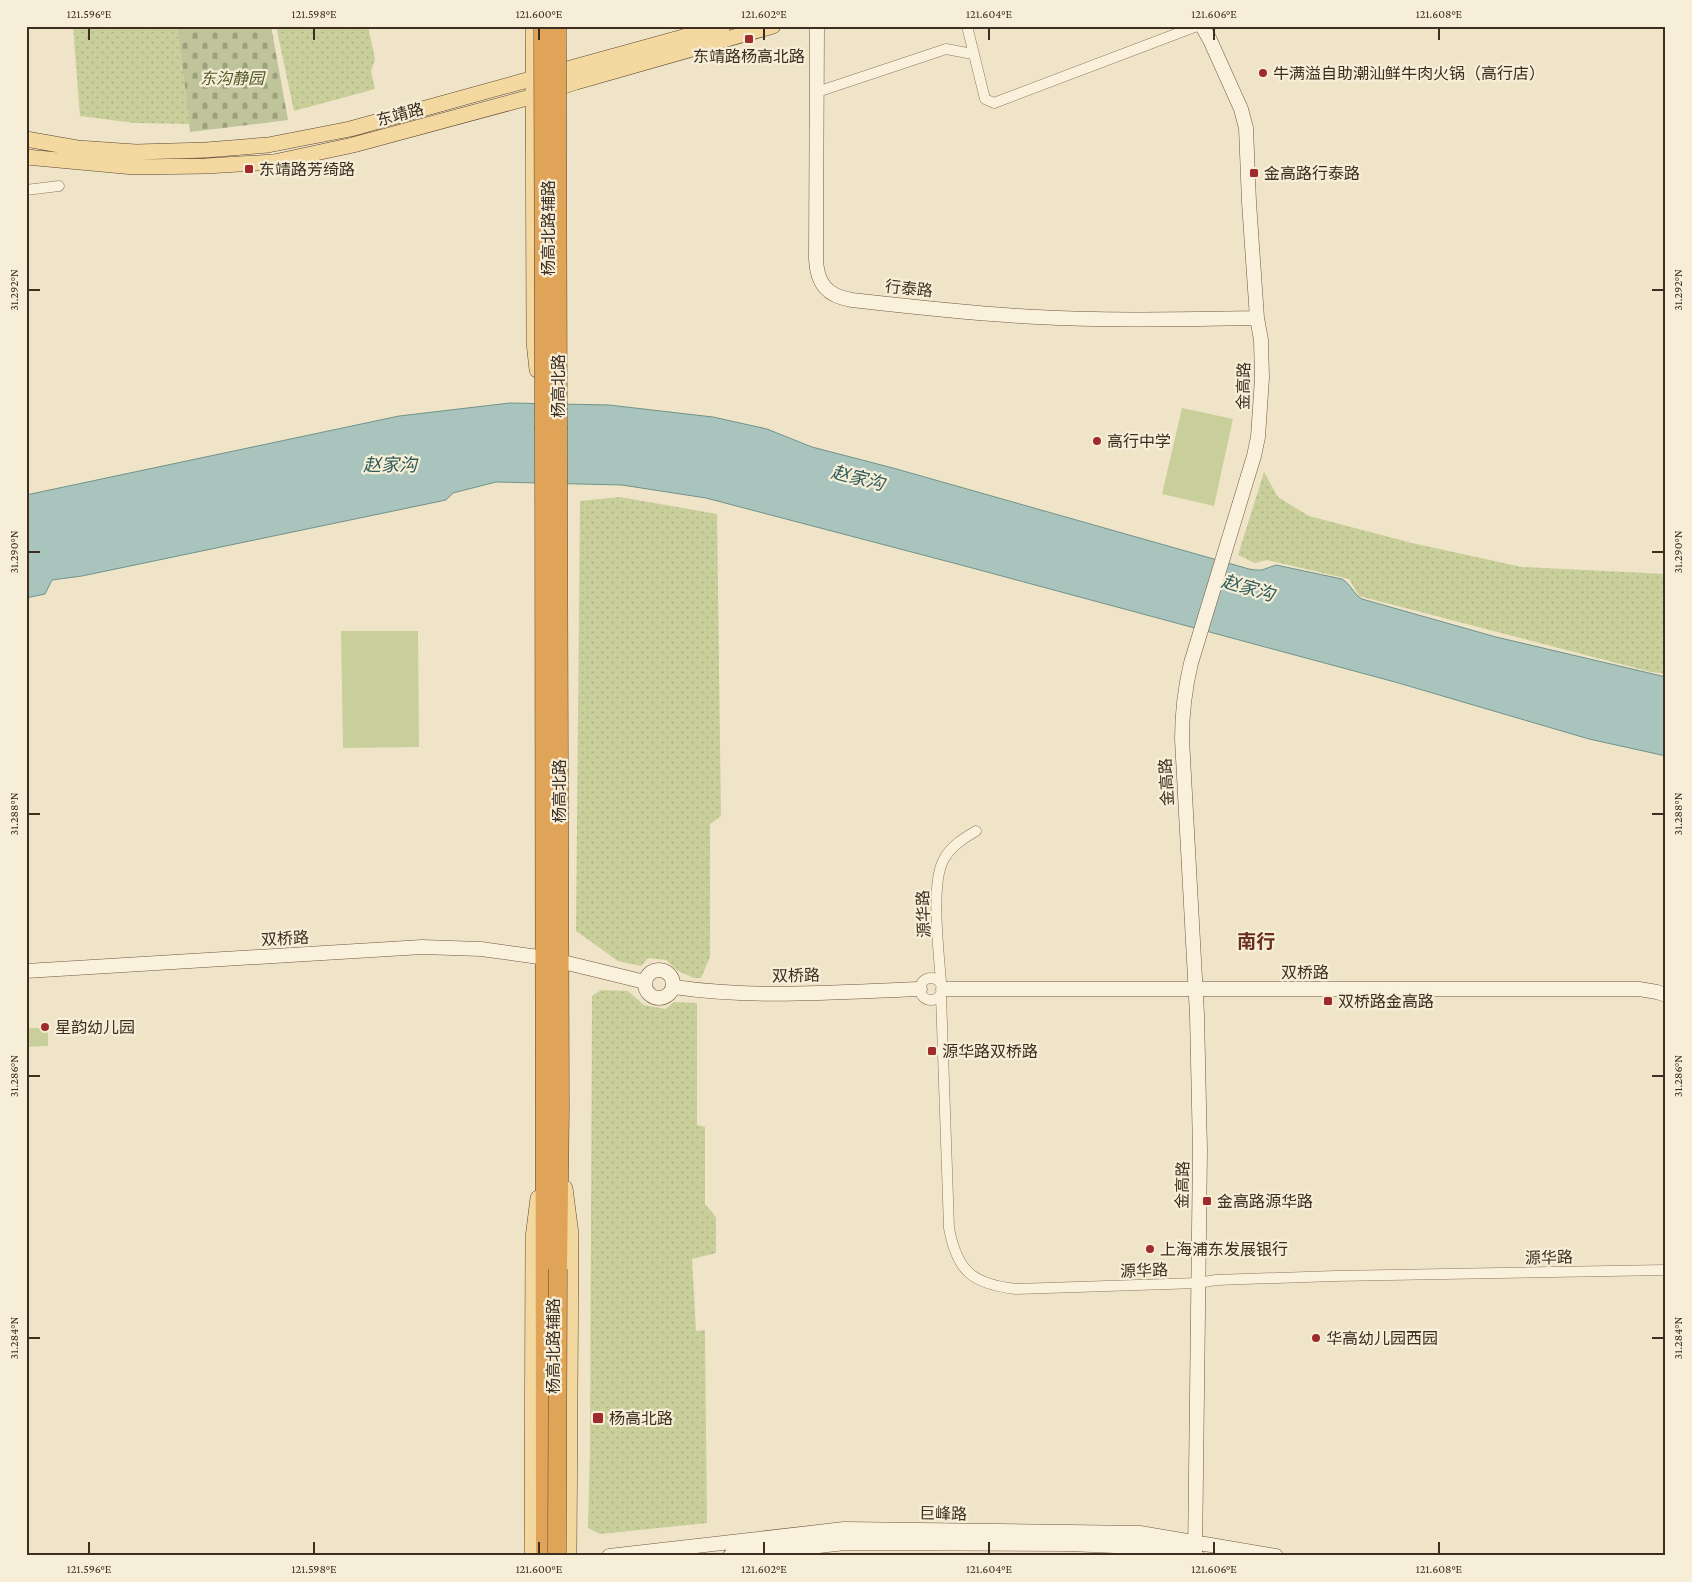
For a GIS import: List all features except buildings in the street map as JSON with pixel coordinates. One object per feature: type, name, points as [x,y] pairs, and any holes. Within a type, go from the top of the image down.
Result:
[{"type":"highway","name":"杨高北路","points":[[543,26],[551,428],[552,1269],[558,1556]]},
{"type":"highway","name":"杨高北路","points":[[551,428],[557,26]]},
{"type":"highway","name":"杨高北路","points":[[545,1556],[552,1269]]},
{"type":"main road","name":"杨高北路辅路","points":[[533,26],[530,79],[534,96],[534,342],[551,428]]},
{"type":"main road","name":"杨高北路辅路","points":[[551,428],[566,343],[566,221],[571,84],[566,70],[566,26]]},
{"type":"main road","name":"东靖路","points":[[26,139],[77,148],[136,152],[206,150],[268,144],[350,129],[723,26]]},
{"type":"main road","name":"东靖路","points":[[26,157],[134,166],[206,166],[274,162],[353,145],[534,96],[773,26]]},
{"type":"main road","name":"行泰路","points":[[817,26],[816,269],[824,287],[835,296],[852,300],[1037,317],[1109,319],[1257,318]]},
{"type":"main road","name":"金高路","points":[[1195,1552],[1200,1150],[1197,1016],[1194,990],[1182,712],[1189,671],[1254,456],[1258,437],[1262,368],[1249,202],[1246,128],[1241,109],[1202,26]]},
{"type":"main road","name":"双桥路","points":[[26,971],[422,947],[481,949],[552,960],[645,982]]},
{"type":"main road","points":[[662,970],[670,974],[674,987],[670,994],[657,998],[649,994],[645,987],[645,982],[649,974],[662,970]]},
{"type":"main road","name":"双桥路","points":[[674,987],[714,992],[759,994],[920,989]]},
{"type":"main road","name":"双桥路","points":[[941,989],[1639,989],[1666,995]]},
{"type":"main road","name":"杨高北路辅路","points":[[532,1556],[533,1238],[552,1137]]},
{"type":"main road","name":"杨高北路辅路","points":[[552,1137],[570,1234],[569,1556]]},
{"type":"main road","points":[[844,1529],[844,1549]]},
{"type":"main road","name":"巨峰路","points":[[609,1556],[844,1529],[1140,1534],[1195,1552]]},
{"type":"main road","name":"巨峰路","points":[[730,1556],[844,1549],[1087,1545],[1276,1556]]},
{"type":"street","points":[[967,26],[985,99],[994,103],[1197,26]]},
{"type":"street","points":[[817,92],[946,49],[973,54]]},
{"type":"street","points":[[26,190],[59,186]]},
{"type":"street","name":"源华路","points":[[976,831],[962,840],[944,859],[939,871],[936,887],[948,1228],[952,1246],[959,1262],[970,1274],[998,1287],[1016,1289],[1198,1284],[1216,1280],[1335,1276],[1666,1270]]},
{"type":"street","points":[[928,978],[935,978],[941,989],[935,1000],[928,1000],[922,996],[920,989],[922,982],[928,978]]},
{"type":"green space","points":[[73,26],[177,26],[190,124],[134,123],[80,116]]},
{"type":"green space","name":"东沟静园","points":[[177,26],[271,26],[288,120],[190,132]]},
{"type":"green space","points":[[276,26],[368,26],[375,59],[371,71],[375,89],[294,111]]},
{"type":"green space","points":[[1182,408],[1233,419],[1214,506],[1162,494]]},
{"type":"green space","points":[[1264,472],[1278,497],[1309,516],[1412,543],[1522,567],[1666,574],[1666,674],[1651,672],[1359,596],[1349,579],[1267,560],[1255,563],[1238,555]]},
{"type":"green space","points":[[620,497],[717,514],[721,816],[710,824],[710,957],[701,978],[694,978],[678,971],[666,960],[648,958],[641,966],[618,961],[576,931],[580,501]]},
{"type":"green space","points":[[341,631],[418,631],[419,747],[343,748]]},
{"type":"green space","points":[[601,990],[628,991],[644,1005],[666,1009],[674,1002],[697,1003],[697,1125],[705,1127],[705,1204],[716,1217],[716,1253],[692,1259],[696,1331],[705,1330],[707,1523],[600,1534],[588,1528],[592,996]]},
{"type":"green space","points":[[26,1028],[48,1028],[48,1046],[26,1047]]},
{"type":"water","name":"赵家沟","points":[[510,403],[609,405],[713,417],[767,429],[812,447],[893,468],[1249,569],[1262,570],[1276,565],[1342,579],[1362,599],[1496,637],[1666,677],[1666,756],[1589,739],[1395,682],[706,498],[622,485],[496,482],[453,493],[446,500],[82,576],[52,580],[45,594],[26,598],[26,495],[399,416]]},
{"type":"place","name":"东靖路杨高北路","points":[[749,39]]},
{"type":"place","name":"牛满溢自助潮汕鲜牛肉火锅（高行店）","points":[[1263,73]]},
{"type":"place","name":"东靖路芳绮路","points":[[249,169]]},
{"type":"place","name":"金高路行泰路","points":[[1254,173]]},
{"type":"place","name":"高行中学","points":[[1097,441]]},
{"type":"place","name":"双桥路金高路","points":[[1328,1001]]},
{"type":"place","name":"星韵幼儿园","points":[[45,1027]]},
{"type":"place","name":"源华路双桥路","points":[[932,1051]]},
{"type":"place","name":"金高路源华路","points":[[1207,1201]]},
{"type":"place","name":"上海浦东发展银行","points":[[1150,1249]]},
{"type":"place","name":"华高幼儿园西园","points":[[1316,1338]]},
{"type":"place","name":"杨高北路","points":[[598,1418]]},
{"type":"district","name":"南行","points":[[1256,941]]}]
